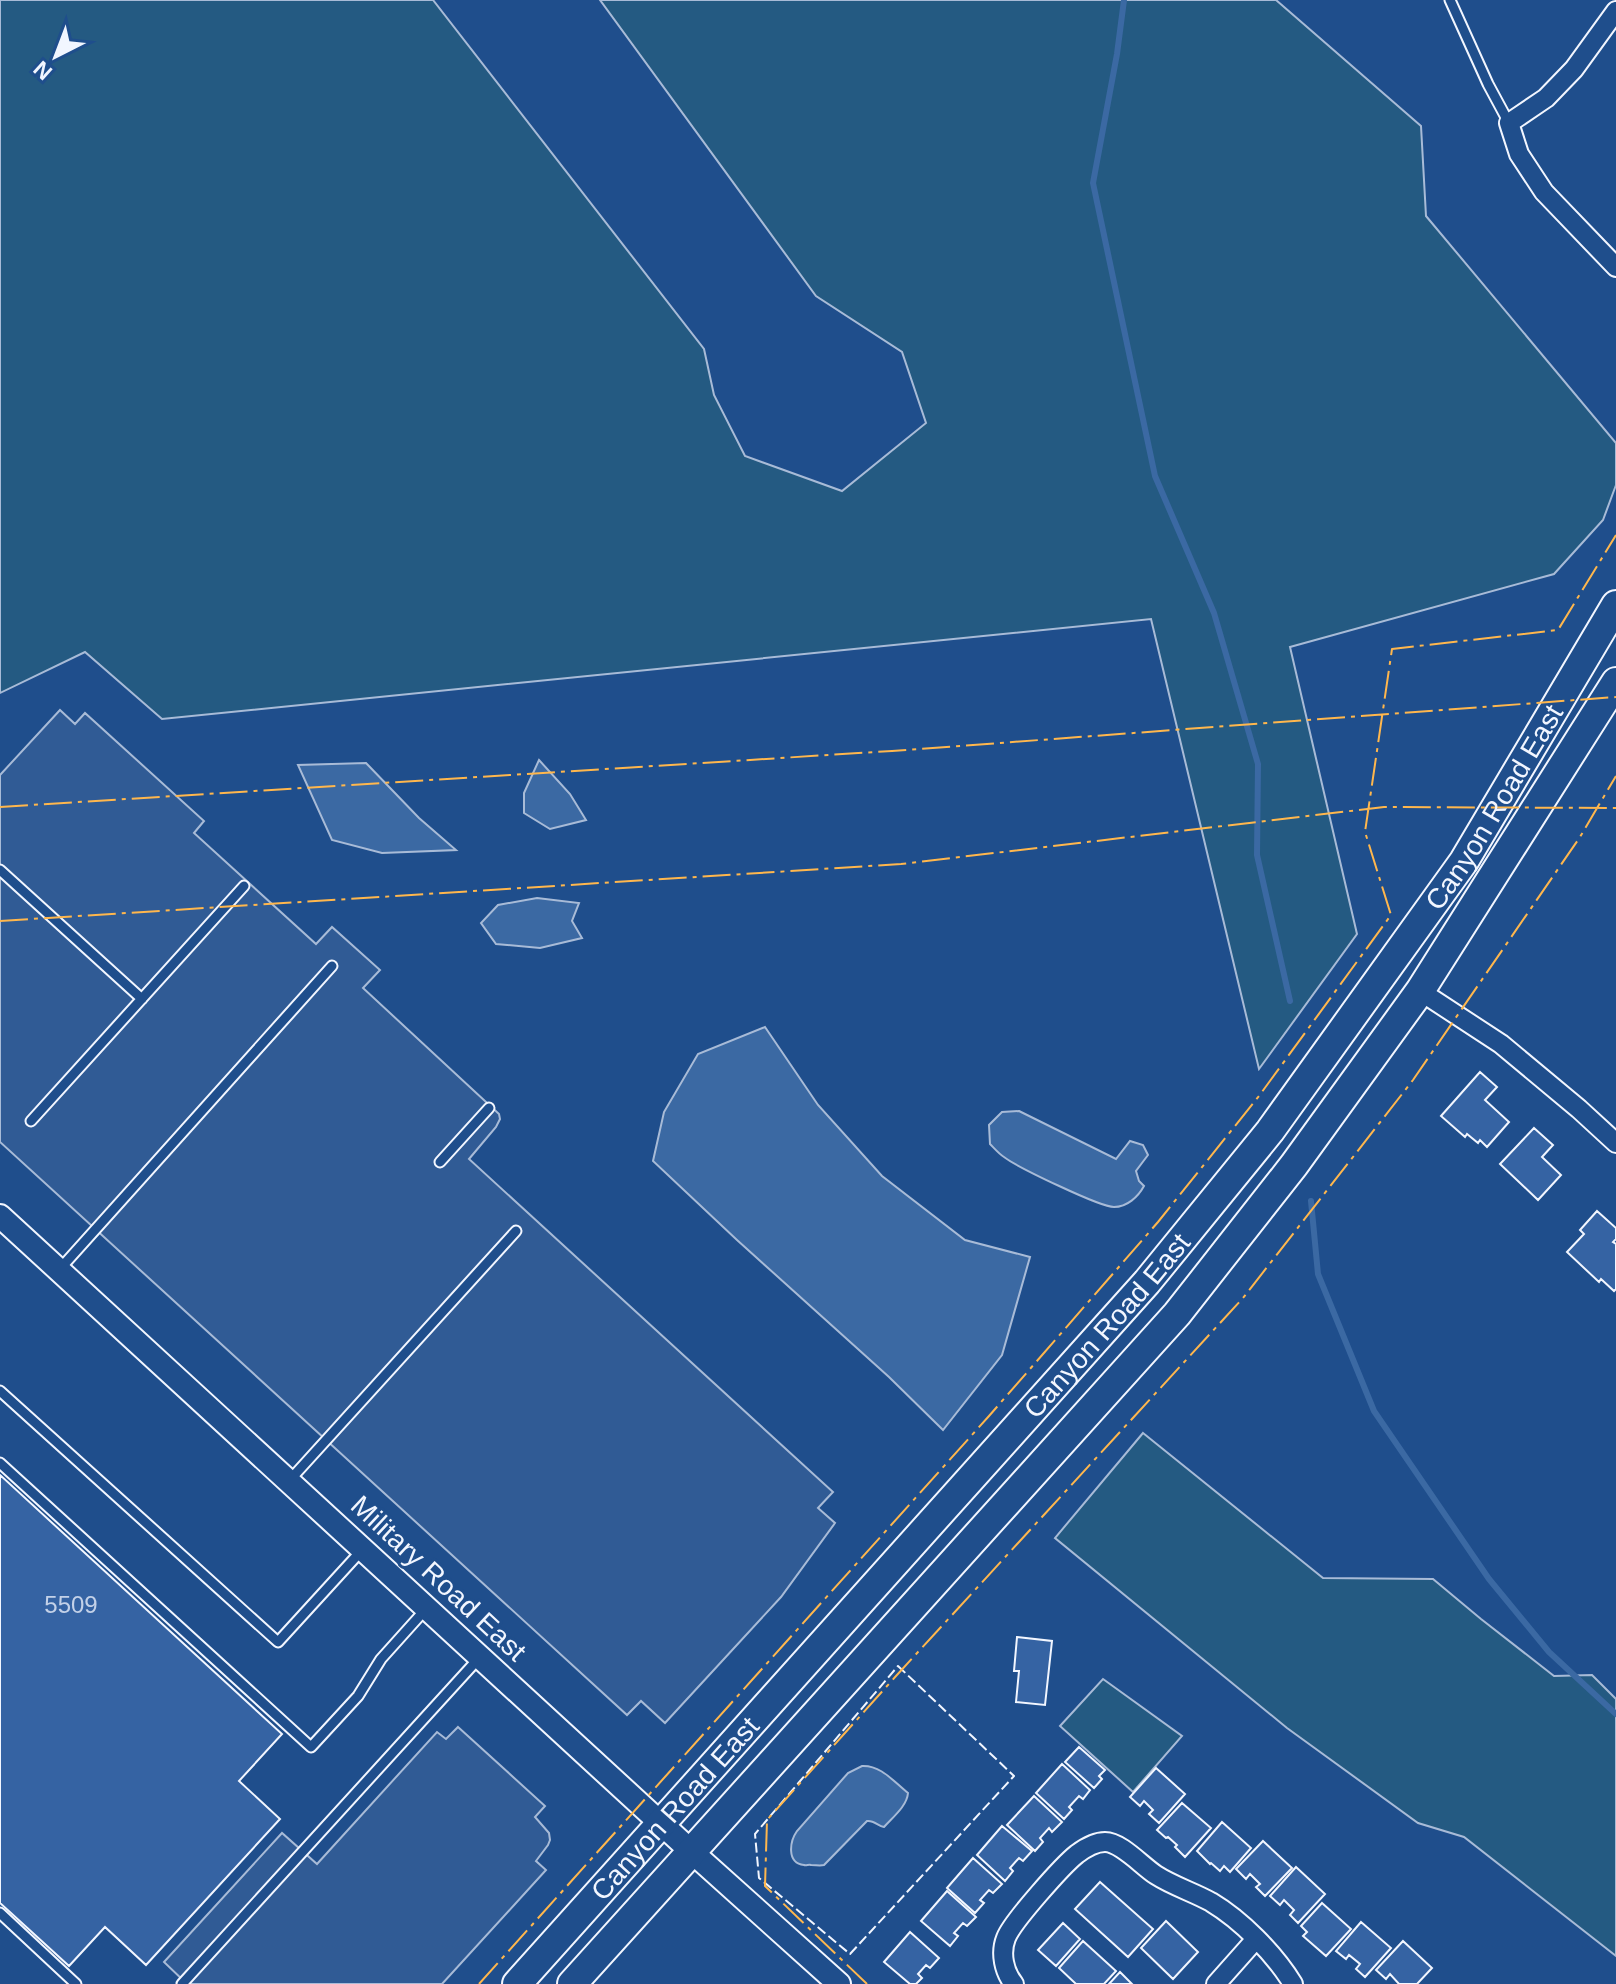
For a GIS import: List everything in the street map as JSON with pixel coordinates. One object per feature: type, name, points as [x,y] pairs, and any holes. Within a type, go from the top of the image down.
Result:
[{"type":"main road","name":"Canyon Road East","points":[[517,1984],[1147,1282],[1270,1131],[1464,861],[1616,605]]},
{"type":"main road","name":"Canyon Road East","points":[[572,1984],[1177,1314],[1294,1165],[1420,991],[1616,682]]},
{"type":"main road","points":[[1420,991],[1414,984],[1413,965],[1464,861]]},
{"type":"street","points":[[1616,11],[1574,69],[1546,98],[1509,123],[1519,154],[1544,192],[1616,267]]},
{"type":"street","points":[[1420,991],[1501,1044],[1616,1143]]},
{"type":"street","name":"Military Road East","points":[[0,1216],[839,1984]]},
{"type":"street","points":[[1014,1984],[1007,1974],[1003,1955],[1011,1928],[1069,1860],[1089,1846],[1107,1841],[1116,1844],[1156,1875],[1210,1901],[1256,1939],[1276,1959],[1293,1984]]},
{"type":"street","points":[[1216,1984],[1256,1939]]},
{"type":"lane","points":[[1450,0],[1509,123]]},
{"type":"lane","points":[[0,870],[142,999]]},
{"type":"lane","points":[[31,1121],[244,886]]},
{"type":"lane","points":[[59,1270],[332,966]]},
{"type":"lane","points":[[440,1162],[489,1108]]},
{"type":"lane","points":[[289,1481],[516,1231]]},
{"type":"lane","points":[[0,1391],[278,1642],[363,1549]]},
{"type":"lane","points":[[0,1463],[311,1747],[358,1696],[381,1659],[427,1608]]},
{"type":"lane","points":[[182,1984],[480,1657]]},
{"type":"lane","points":[[0,1913],[76,1984]]},
{"type":"shaded area","points":[[0,0],[433,0],[704,349],[714,395],[745,456],[842,491],[926,423],[902,352],[816,296],[600,0],[1276,0],[1421,126],[1426,216],[1616,443],[1616,485],[1603,520],[1554,574],[1290,647],[1357,934],[1259,1069],[1151,619],[162,719],[85,652],[0,693]]},
{"type":"shaded area","points":[[60,710],[75,724],[85,713],[204,821],[194,833],[316,944],[332,927],[380,970],[363,988],[499,1114],[496,1127],[469,1159],[833,1492],[818,1508],[835,1523],[781,1597],[665,1723],[641,1701],[627,1715],[0,1142],[0,775]]},
{"type":"shaded area","points":[[539,760],[570,794],[586,820],[550,829],[524,813],[524,793]]},
{"type":"shaded area","points":[[366,763],[419,818],[456,850],[382,853],[332,840],[298,765]]},
{"type":"shaded area","points":[[537,898],[579,903],[572,921],[582,938],[540,948],[496,944],[481,923],[498,905]]},
{"type":"shaded area","points":[[765,1027],[818,1105],[882,1176],[965,1240],[1030,1257],[1002,1355],[943,1430],[653,1161],[664,1112],[698,1054]]},
{"type":"shaded area","points":[[1019,1111],[1116,1159],[1130,1141],[1143,1145],[1148,1155],[1136,1171],[1144,1186],[1142,1190],[1132,1201],[1114,1207],[1059,1186],[1004,1157],[990,1144],[989,1125],[1002,1112]]},
{"type":"shaded area","points":[[1143,1433],[1323,1578],[1433,1579],[1554,1676],[1592,1675],[1616,1699],[1616,1956],[1464,1837],[1418,1823],[1287,1728],[1055,1538]]},
{"type":"shaded area","points":[[1103,1679],[1182,1736],[1133,1792],[1060,1726]]},
{"type":"shaded area","points":[[458,1727],[545,1806],[535,1817],[549,1833],[550,1840],[536,1861],[546,1870],[442,1984],[187,1984],[164,1962],[282,1833],[317,1864],[437,1732],[446,1739]]},
{"type":"shaded area","points":[[862,1766],[881,1771],[908,1793],[902,1807],[884,1827],[867,1821],[824,1865],[798,1863],[791,1851],[797,1831],[848,1773]]},
{"type":"building","points":[[1480,1072],[1497,1087],[1485,1100],[1509,1122],[1487,1147],[1467,1134],[1465,1137],[1441,1116]]},
{"type":"building","points":[[1534,1128],[1553,1145],[1542,1157],[1561,1175],[1538,1200],[1500,1164]]},
{"type":"building","points":[[1597,1211],[1616,1228],[1613,1242],[1616,1244],[1614,1291],[1601,1279],[1599,1282],[1567,1252],[1584,1234],[1580,1230]]},
{"type":"building","points":[[0,1475],[282,1734],[239,1781],[280,1819],[146,1965],[105,1927],[69,1966],[0,1903]]},
{"type":"building","points":[[1017,1637],[1052,1641],[1045,1705],[1016,1702],[1019,1671],[1014,1671]]},
{"type":"building","points":[[1079,1747],[1105,1770],[1094,1788],[1065,1762]]},
{"type":"building","points":[[1062,1764],[1090,1790],[1083,1799],[1079,1796],[1069,1807],[1072,1810],[1064,1819],[1036,1793]]},
{"type":"building","points":[[1156,1768],[1185,1794],[1159,1823],[1149,1814],[1153,1810],[1144,1801],[1140,1806],[1130,1797]]},
{"type":"building","points":[[1034,1796],[1062,1822],[1052,1832],[1049,1828],[1040,1838],[1043,1842],[1035,1851],[1007,1825]]},
{"type":"building","points":[[1182,1803],[1211,1828],[1185,1857],[1175,1847],[1177,1845],[1157,1830]]},
{"type":"building","points":[[1222,1822],[1251,1848],[1230,1872],[1224,1866],[1220,1871],[1197,1851]]},
{"type":"building","points":[[1002,1826],[1032,1851],[1023,1861],[1019,1858],[1010,1868],[1013,1871],[1005,1881],[977,1855]]},
{"type":"building","points":[[1263,1841],[1292,1868],[1265,1896],[1256,1887],[1260,1884],[1250,1874],[1246,1879],[1236,1869]]},
{"type":"building","points":[[973,1858],[1002,1884],[993,1893],[989,1890],[980,1900],[984,1903],[975,1913],[947,1888]]},
{"type":"building","points":[[1296,1867],[1325,1894],[1298,1923],[1290,1915],[1294,1910],[1284,1900],[1280,1905],[1270,1896]]},
{"type":"building","points":[[1100,1882],[1153,1929],[1128,1957],[1075,1909]]},
{"type":"building","points":[[947,1891],[976,1917],[967,1926],[963,1923],[954,1933],[958,1936],[950,1946],[921,1921]]},
{"type":"building","points":[[1322,1903],[1351,1929],[1326,1956],[1303,1936],[1307,1932],[1301,1926]]},
{"type":"building","points":[[1166,1921],[1198,1952],[1173,1979],[1141,1948]]},
{"type":"building","points":[[1361,1922],[1391,1948],[1365,1977],[1356,1969],[1360,1964],[1349,1955],[1346,1959],[1336,1951]]},
{"type":"building","points":[[1063,1923],[1080,1939],[1056,1966],[1038,1950]]},
{"type":"building","points":[[910,1932],[939,1958],[930,1968],[926,1965],[918,1974],[922,1978],[916,1984],[910,1984],[884,1962]]},
{"type":"building","points":[[1083,1941],[1116,1971],[1104,1984],[1076,1984],[1059,1968]]},
{"type":"building","points":[[1403,1941],[1432,1968],[1417,1984],[1399,1984],[1390,1974],[1386,1979],[1376,1970]]},
{"type":"building","points":[[1120,1972],[1132,1984],[1109,1984]]},
{"type":"waterway","points":[[1124,0],[1093,183],[1155,476],[1214,613],[1258,764],[1257,855],[1290,1001]]},
{"type":"waterway","points":[[1311,1201],[1318,1274],[1374,1411],[1489,1579],[1549,1652],[1616,1714]]},
{"type":"fence","points":[[898,1666],[1014,1776],[850,1954],[759,1878],[755,1834],[898,1666]]},
{"type":"power","points":[[479,1984],[989,1416],[1158,1222],[1259,1096],[1391,915],[1365,832],[1392,649],[1558,630],[1616,535]]},
{"type":"power","points":[[0,807],[892,751],[1616,697]]},
{"type":"power","points":[[867,1984],[765,1886],[767,1820],[1243,1298],[1413,1080],[1580,837],[1616,776]]},
{"type":"power","points":[[0,921],[901,864],[1384,807],[1616,808]]}]
